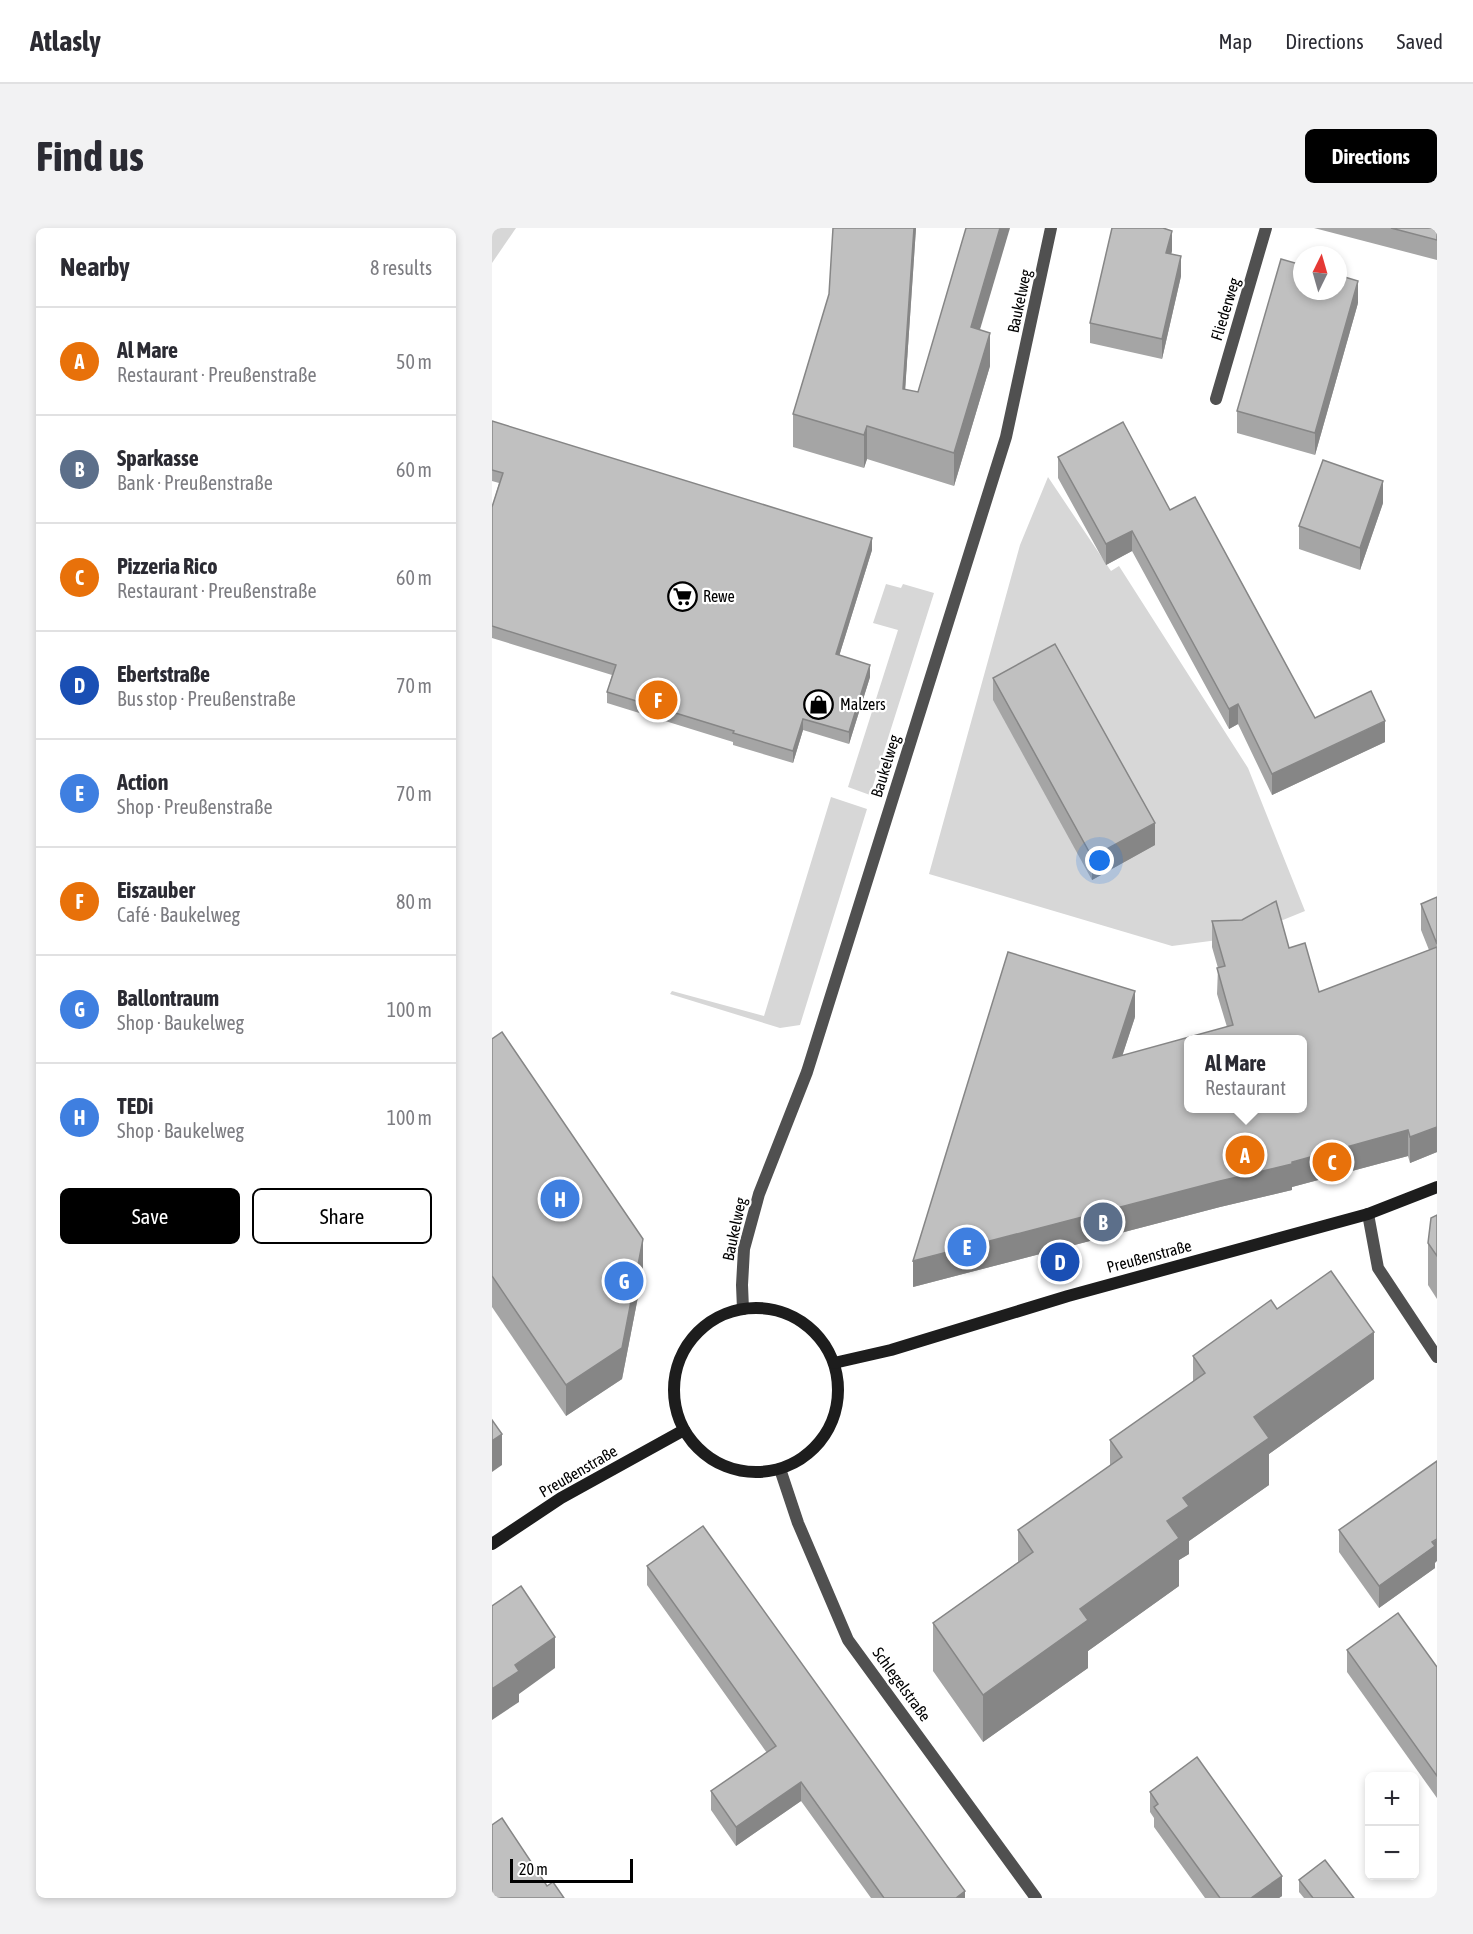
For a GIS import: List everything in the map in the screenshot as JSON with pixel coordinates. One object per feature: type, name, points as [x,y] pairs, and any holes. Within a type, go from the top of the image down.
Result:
[{"type":"street","name":"Baukelweg","points":[[743,1309],[744,1249],[759,1194],[807,1072],[1006,437],[1051,228]]},
{"type":"street","name":"Fliederweg","points":[[1216,399],[1266,228]]},
{"type":"street","name":"Preußenstraße","points":[[834,1363],[891,1350],[1068,1296],[1368,1214],[1437,1187]]},
{"type":"street","points":[[1368,1214],[1378,1268],[1437,1357]]},
{"type":"street","points":[[743,1309],[771,1309],[798,1319],[819,1338],[834,1363],[838,1389],[834,1415],[822,1439],[803,1457],[780,1469],[752,1473],[725,1466],[701,1452],[684,1430],[675,1405],[674,1380],[682,1354],[704,1327],[718,1317],[743,1309]]},
{"type":"street","name":"Preußenstraße","points":[[492,1544],[561,1498],[684,1430]]},
{"type":"street","name":"Schlegelstraße","points":[[780,1469],[798,1523],[848,1640],[1036,1898]]},
{"type":"shaded area","points":[[492,228],[516,228],[492,263]]},
{"type":"shaded area","points":[[1048,477],[1111,571],[1119,566],[1248,768],[1305,911],[1241,937],[1172,946],[929,874],[1020,545]]},
{"type":"shaded area","points":[[886,584],[901,588],[903,584],[934,593],[870,795],[848,787],[898,630],[873,623]]},
{"type":"shaded area","points":[[831,797],[867,809],[800,1025],[780,1028],[670,994],[672,991],[764,1016]]},
{"type":"building","points":[[833,228],[914,228],[903,389],[918,392],[966,228],[1000,228],[971,327],[990,333],[954,453],[867,426],[864,435],[793,414],[829,294]]},
{"type":"building","points":[[1112,228],[1163,228],[1172,231],[1166,253],[1181,256],[1162,339],[1090,323]]},
{"type":"building","points":[[1391,228],[1437,228],[1437,240]]},
{"type":"building","points":[[1281,259],[1293,262],[1293,300],[1347,300],[1347,278],[1358,281],[1315,433],[1237,411]]},
{"type":"building","points":[[492,421],[872,538],[836,654],[870,665],[849,732],[803,719],[793,751],[607,692],[616,665],[492,626],[492,507],[503,473],[492,470]]},
{"type":"building","points":[[1123,422],[1170,510],[1195,497],[1315,718],[1371,691],[1385,721],[1272,774],[1238,704],[1229,709],[1132,531],[1106,544],[1058,457]]},
{"type":"building","points":[[1323,460],[1383,481],[1360,548],[1299,526]]},
{"type":"building","points":[[1055,644],[1155,823],[1092,857],[993,678]]},
{"type":"building","points":[[1437,897],[1437,944],[1421,904]]},
{"type":"building","points":[[1276,901],[1289,948],[1305,943],[1319,992],[1437,947],[1437,1127],[1410,1137],[1408,1130],[1292,1162],[1292,1164],[913,1261],[1008,952],[1135,991],[1113,1058],[1184,1038],[1184,1113],[1307,1113],[1307,1035],[1197,1035],[1233,1025],[1217,968],[1225,966],[1212,921],[1242,920]]},
{"type":"building","points":[[502,1032],[643,1239],[622,1348],[566,1385],[492,1276],[492,1039]]},
{"type":"building","points":[[1437,1215],[1437,1256],[1428,1243],[1431,1218]]},
{"type":"building","points":[[1331,1271],[1374,1332],[1254,1417],[1269,1438],[1183,1498],[1189,1506],[1167,1521],[1179,1538],[1080,1609],[1088,1620],[983,1695],[933,1623],[1033,1552],[1018,1530],[1122,1457],[1110,1440],[1205,1373],[1193,1356],[1271,1300],[1277,1309]]},
{"type":"building","points":[[492,1420],[502,1434],[492,1441]]},
{"type":"building","points":[[1437,1461],[1437,1539],[1432,1542],[1435,1546],[1379,1586],[1339,1530]]},
{"type":"building","points":[[703,1526],[965,1891],[956,1898],[884,1898],[801,1782],[736,1827],[711,1791],[776,1746],[647,1566]]},
{"type":"building","points":[[521,1586],[555,1637],[515,1665],[519,1671],[492,1689],[492,1606]]},
{"type":"building","points":[[1398,1613],[1437,1667],[1437,1776],[1347,1650]]},
{"type":"building","points":[[1197,1757],[1282,1876],[1251,1898],[1220,1898],[1154,1807],[1158,1804],[1150,1792]]},
{"type":"building","points":[[502,1818],[547,1886],[553,1882],[564,1898],[492,1898],[492,1825]]},
{"type":"building","points":[[1325,1860],[1354,1898],[1313,1898],[1299,1880]]},
{"type":"place","name":"Rewe","points":[[682,596]]},
{"type":"place","name":"Eiszauber","points":[[658,700]]},
{"type":"place","name":"Malzers","points":[[819,704]]},
{"type":"place","name":"Al Mare","points":[[1245,1155]]},
{"type":"place","name":"Pizzeria Rico","points":[[1332,1162]]},
{"type":"place","name":"TEDi","points":[[560,1199]]},
{"type":"place","name":"Sparkasse","points":[[1103,1222]]},
{"type":"place","name":"Action","points":[[967,1247]]},
{"type":"place","name":"Ebertstraße","points":[[1060,1262]]},
{"type":"place","name":"Ballontraum","points":[[624,1281]]}]
